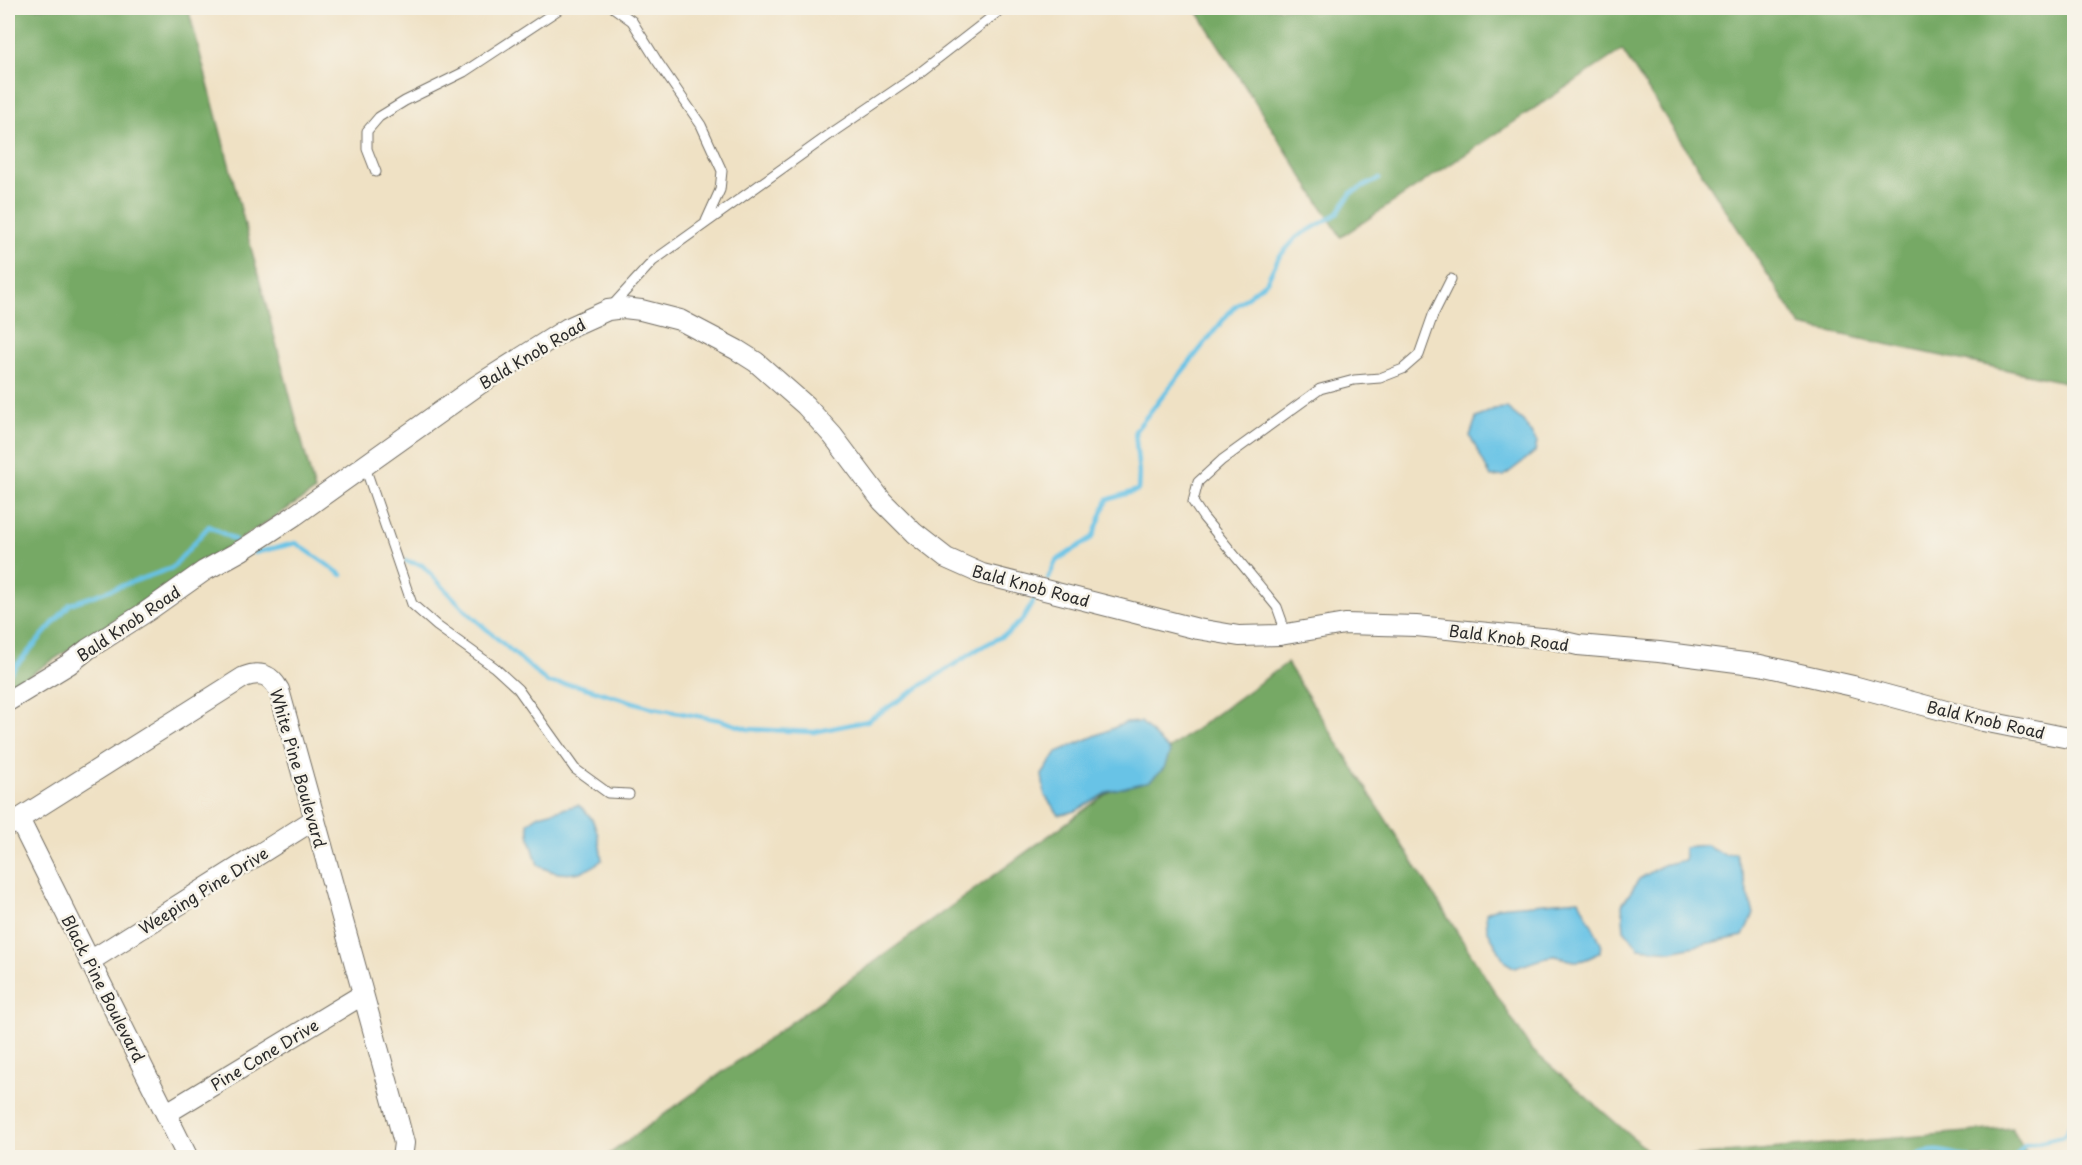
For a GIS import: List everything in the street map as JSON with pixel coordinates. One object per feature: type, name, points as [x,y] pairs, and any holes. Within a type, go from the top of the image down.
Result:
[{"type":"street","name":"Bald Knob Road","points":[[8,701],[69,664],[204,571],[242,550],[365,467],[478,385],[568,328],[608,310],[624,308],[680,320],[756,362],[805,405],[882,501],[914,533],[946,558],[982,574],[1198,629],[1239,636],[1280,635],[1345,624],[1387,625],[1552,639],[1578,645],[1670,653],[1785,670],[1983,721],[2074,739]]},
{"type":"street","name":"White Pine Boulevard","points":[[13,823],[244,677],[255,673],[266,675],[273,680],[279,690],[398,1120],[404,1143],[402,1158]]},
{"type":"street","name":"Weeping Pine Drive","points":[[90,961],[315,819]]},
{"type":"street","name":"Black Pine Boulevard","points":[[13,823],[90,961],[188,1158]]},
{"type":"street","name":"Pine Cone Drive","points":[[166,1113],[362,995]]},
{"type":"lane","points":[[376,172],[367,149],[367,131],[379,117],[405,101],[464,72],[561,8]]},
{"type":"lane","points":[[614,8],[632,21],[700,124],[722,171],[720,190],[705,223]]},
{"type":"lane","points":[[608,310],[653,261],[914,77],[1003,8]]},
{"type":"lane","points":[[1280,635],[1282,621],[1277,607],[1193,502],[1198,482],[1222,460],[1320,389],[1354,380],[1380,378],[1403,369],[1419,355],[1433,315],[1450,279]]},
{"type":"lane","points":[[365,467],[412,604],[518,688],[575,769],[608,793],[629,794]]},
{"type":"green space","points":[[8,8],[188,8],[315,491],[8,689]]},
{"type":"green space","points":[[1195,8],[2074,8],[2074,384],[1801,326],[1622,50],[1341,237]]},
{"type":"green space","points":[[1287,663],[1531,1049],[1655,1157],[604,1158]]},
{"type":"green space","points":[[2012,1128],[2029,1157],[1679,1157]]},
{"type":"water","points":[[1507,408],[1523,421],[1537,442],[1535,452],[1504,476],[1491,477],[1470,436],[1476,418],[1494,409]]},
{"type":"water","points":[[1141,722],[1170,752],[1164,768],[1150,781],[1109,791],[1076,811],[1059,815],[1045,796],[1042,775],[1057,752],[1125,723]]},
{"type":"water","points":[[578,805],[585,810],[594,823],[602,860],[587,869],[571,873],[554,872],[538,865],[528,823],[539,815]]},
{"type":"water","points":[[1706,845],[1725,855],[1736,853],[1754,914],[1743,936],[1671,951],[1639,948],[1624,930],[1622,905],[1639,879],[1663,865],[1685,860],[1684,847]]},
{"type":"water","points":[[1579,900],[1601,943],[1600,952],[1588,959],[1577,961],[1553,955],[1515,968],[1505,962],[1487,929],[1486,913],[1498,907]]},
{"type":"waterway","points":[[1048,579],[1056,561],[1093,537],[1107,500],[1138,490],[1139,474],[1135,431],[1232,309],[1267,281],[1279,257],[1297,237],[1337,214],[1351,193],[1379,179]]},
{"type":"waterway","points":[[8,675],[70,604],[172,568],[209,526],[235,540]]},
{"type":"waterway","points":[[254,553],[296,543],[342,575]]},
{"type":"waterway","points":[[406,561],[422,565],[468,613],[548,683],[576,685],[653,708],[720,720],[748,729],[814,732],[867,721],[978,649],[1008,633],[1023,619],[1038,593]]},
{"type":"waterway","points":[[2014,1158],[2025,1145],[2064,1136],[2074,1116]]},
{"type":"waterway","points":[[1913,1158],[1934,1151],[1969,1158]]}]
